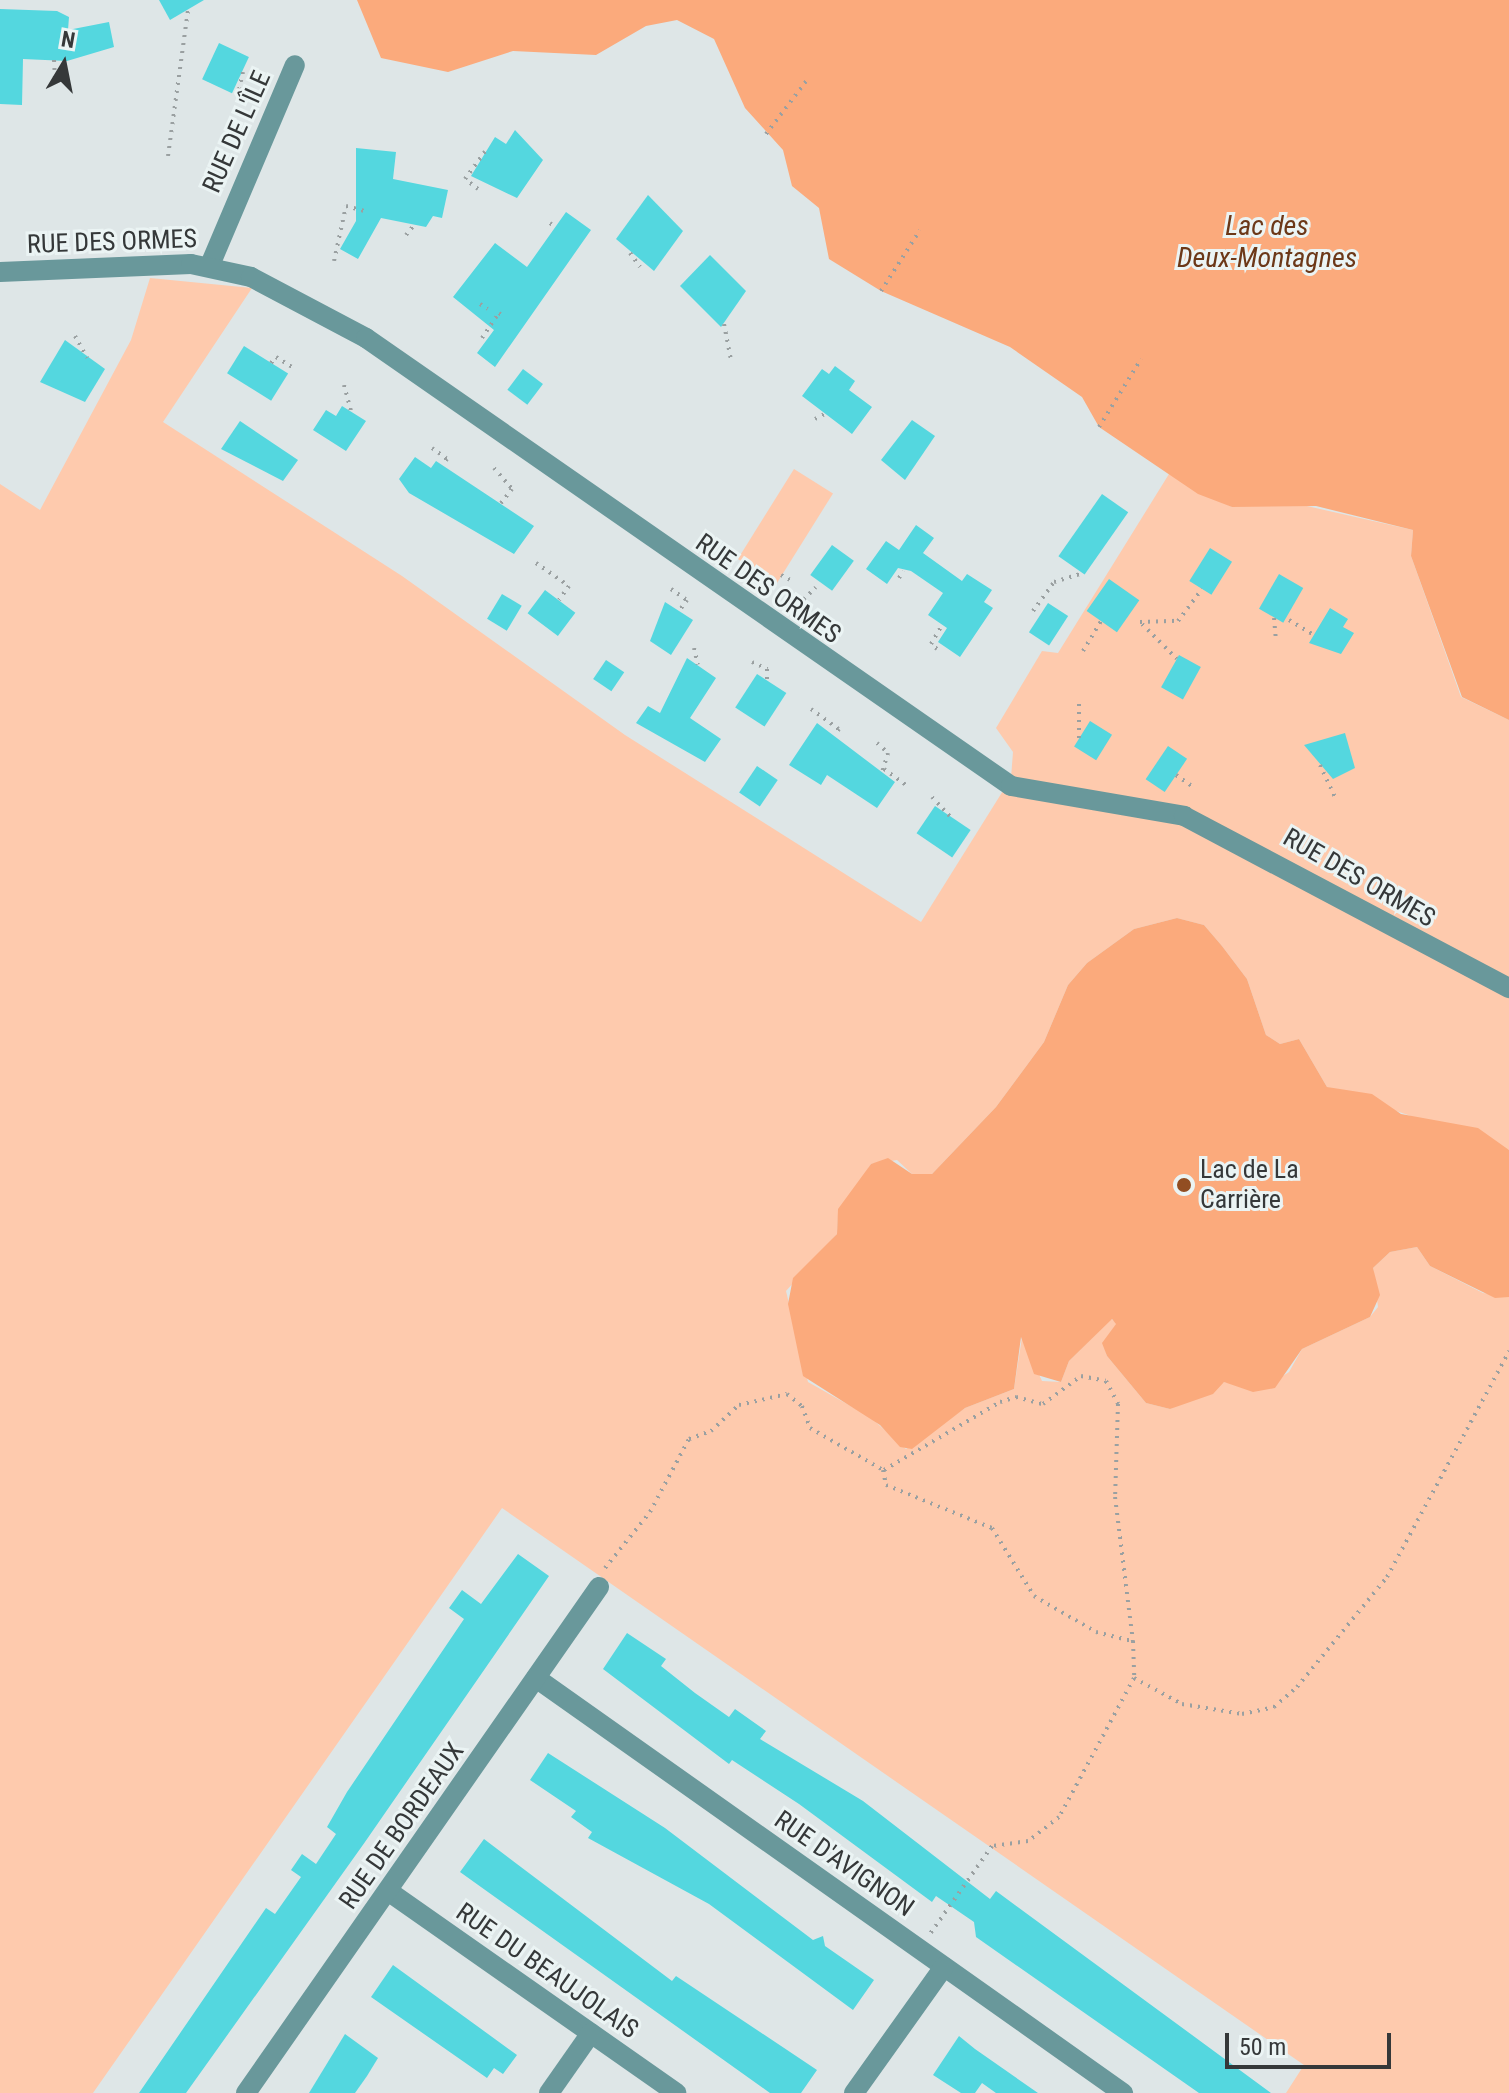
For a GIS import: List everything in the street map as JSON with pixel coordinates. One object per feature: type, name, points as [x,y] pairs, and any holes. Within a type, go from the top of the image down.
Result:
[{"type":"street","name":"RUE DE L'ÎLE","points":[[210,265],[295,65]]},
{"type":"street","name":"RUE DES ORMES","points":[[0,272],[210,265],[251,277],[366,338],[928,731],[984,762],[1011,786],[1184,816],[1509,988]]},
{"type":"street","name":"RUE DE BORDEAUX","points":[[246,2093],[599,1587]]},
{"type":"street","name":"RUE D'AVIGNON","points":[[536,1678],[1123,2093]]},
{"type":"street","name":"RUE DU BEAUJOLAIS","points":[[388,1891],[676,2093]]},
{"type":"street","points":[[854,2093],[944,1967]]},
{"type":"street","points":[[549,2093],[591,2033]]},
{"type":"path","points":[[168,156],[188,10]]},
{"type":"path","points":[[54,60],[55,79]]},
{"type":"path","points":[[243,72],[239,89],[276,107]]},
{"type":"path","points":[[766,134],[807,80]]},
{"type":"path","points":[[478,189],[465,179],[485,151]]},
{"type":"path","points":[[334,261],[346,206],[368,212]]},
{"type":"path","points":[[550,223],[555,227]]},
{"type":"path","points":[[406,235],[414,225]]},
{"type":"path","points":[[881,291],[920,230]]},
{"type":"path","points":[[630,253],[640,267]]},
{"type":"path","points":[[480,304],[488,309]]},
{"type":"path","points":[[482,338],[499,313],[504,317]]},
{"type":"path","points":[[724,324],[731,361]]},
{"type":"path","points":[[75,336],[87,358]]},
{"type":"path","points":[[271,363],[276,357],[295,369]]},
{"type":"path","points":[[1099,427],[1141,359]]},
{"type":"path","points":[[344,385],[351,412]]},
{"type":"path","points":[[815,419],[825,414]]},
{"type":"path","points":[[432,448],[447,459],[442,465]]},
{"type":"path","points":[[494,468],[512,489],[501,503]]},
{"type":"path","points":[[536,563],[569,586],[559,600]]},
{"type":"path","points":[[899,578],[903,571]]},
{"type":"path","points":[[1033,611],[1054,582],[1084,573]]},
{"type":"path","points":[[781,575],[794,582]]},
{"type":"path","points":[[798,605],[816,587]]},
{"type":"path","points":[[671,589],[687,600],[679,611]]},
{"type":"path","points":[[1177,659],[1140,622],[1178,621],[1202,589]]},
{"type":"path","points":[[1274,618],[1276,642]]},
{"type":"path","points":[[1289,620],[1314,635]]},
{"type":"path","points":[[1083,651],[1101,621]]},
{"type":"path","points":[[937,649],[931,644],[942,625]]},
{"type":"path","points":[[694,648],[698,665]]},
{"type":"path","points":[[752,662],[767,669],[767,681]]},
{"type":"path","points":[[1079,700],[1079,738]]},
{"type":"path","points":[[811,709],[839,729],[835,734]]},
{"type":"path","points":[[877,743],[888,753],[883,771],[906,785]]},
{"type":"path","points":[[1320,765],[1335,797]]},
{"type":"path","points":[[1176,775],[1192,786]]},
{"type":"path","points":[[932,797],[950,816]]},
{"type":"path","points":[[1134,1678],[1182,1704],[1242,1714],[1274,1707],[1297,1687],[1387,1577],[1509,1351]]},
{"type":"path","points":[[883,1470],[1011,1398],[1043,1404],[1081,1376],[1106,1381],[1118,1404],[1115,1497],[1133,1641],[1134,1678],[1059,1817],[1028,1841],[992,1846],[929,1936]]},
{"type":"path","points":[[599,1587],[614,1550],[650,1512],[683,1445],[739,1405],[787,1394],[802,1406],[810,1428],[883,1470],[893,1489],[992,1528],[1034,1596],[1096,1632],[1133,1641]]},
{"type":"shaded area","points":[[150,278],[252,288],[163,422],[402,576],[625,735],[921,922],[1011,778],[1013,752],[996,728],[1042,651],[1058,653],[1169,474],[1232,507],[1289,502],[1413,530],[1411,556],[1461,697],[1509,720],[1509,1150],[1327,1087],[1299,1039],[1280,1044],[1266,1035],[1247,979],[1204,925],[1177,918],[1134,929],[1087,963],[1068,985],[1044,1042],[996,1107],[932,1174],[912,1174],[897,1160],[871,1164],[838,1217],[837,1234],[786,1291],[808,1382],[870,1417],[906,1449],[965,1408],[1014,1389],[1022,1337],[1042,1381],[1061,1382],[1069,1361],[1111,1319],[1117,1323],[1103,1343],[1107,1356],[1146,1403],[1170,1409],[1224,1382],[1263,1389],[1289,1372],[1302,1349],[1370,1317],[1378,1307],[1373,1268],[1390,1252],[1417,1247],[1430,1266],[1483,1293],[1509,1297],[1509,2093],[1286,2093],[1304,2065],[502,1508],[93,2093],[0,2093],[0,484],[40,510],[131,340]]},
{"type":"shaded area","points":[[794,469],[833,493],[777,583],[738,559]]},
{"type":"water","name":"Lac des Deux-Montagnes","points":[[357,0],[1509,0],[1509,720],[1462,697],[1411,556],[1413,530],[1316,506],[1232,507],[1198,494],[1099,427],[1082,397],[1010,347],[881,291],[829,259],[819,208],[792,186],[783,150],[745,108],[714,39],[677,20],[646,26],[596,55],[513,51],[448,72],[381,58]]},
{"type":"water","name":"Lac de La Carrière","points":[[1177,918],[1204,925],[1247,979],[1266,1035],[1280,1044],[1299,1039],[1327,1087],[1372,1094],[1401,1114],[1478,1128],[1509,1150],[1509,1297],[1495,1298],[1430,1266],[1417,1247],[1390,1252],[1373,1268],[1380,1295],[1370,1317],[1302,1349],[1275,1388],[1253,1392],[1224,1382],[1213,1394],[1170,1409],[1146,1403],[1107,1356],[1102,1343],[1116,1324],[1112,1319],[1069,1361],[1061,1382],[1034,1374],[1021,1337],[1014,1389],[965,1408],[912,1449],[900,1447],[880,1425],[803,1376],[788,1304],[793,1278],[837,1234],[838,1209],[871,1164],[888,1158],[912,1174],[932,1174],[996,1107],[1044,1042],[1068,985],[1087,963],[1134,929]]},
{"type":"building","points":[[159,0],[204,0],[170,20]]},
{"type":"building","points":[[0,9],[57,11],[69,17],[68,30],[109,22],[114,47],[67,61],[23,59],[22,105],[0,104]]},
{"type":"building","points":[[219,43],[249,57],[232,93],[202,79]]},
{"type":"building","points":[[515,130],[543,160],[517,198],[471,176],[495,137],[506,144]]},
{"type":"building","points":[[356,148],[396,152],[393,179],[448,190],[442,218],[433,216],[426,227],[381,218],[358,259],[340,249],[356,221]]},
{"type":"building","points":[[648,195],[683,231],[654,271],[616,239]]},
{"type":"building","points":[[566,212],[591,230],[495,367],[477,353],[494,330],[453,297],[495,243],[527,267]]},
{"type":"building","points":[[710,255],[746,291],[721,327],[680,286]]},
{"type":"building","points":[[65,340],[105,369],[85,402],[40,382]]},
{"type":"building","points":[[244,346],[288,374],[271,401],[227,373]]},
{"type":"building","points":[[835,366],[855,381],[849,390],[872,407],[852,434],[802,396],[822,369],[829,374]]},
{"type":"building","points":[[523,369],[543,384],[527,405],[507,390]]},
{"type":"building","points":[[342,406],[366,421],[346,451],[313,430],[326,410],[336,416]]},
{"type":"building","points":[[912,420],[935,436],[905,480],[881,460]]},
{"type":"building","points":[[240,421],[298,460],[283,481],[221,449]]},
{"type":"building","points":[[415,457],[431,468],[436,461],[534,526],[514,554],[409,493],[399,479]]},
{"type":"building","points":[[1102,494],[1128,512],[1085,575],[1058,556]]},
{"type":"building","points":[[916,525],[934,538],[923,553],[962,581],[967,574],[992,590],[984,602],[993,608],[960,657],[938,642],[947,628],[928,615],[943,593],[911,571],[898,568],[887,584],[866,569],[886,541],[899,550]]},
{"type":"building","points":[[832,545],[854,561],[832,591],[810,575]]},
{"type":"building","points":[[1210,548],[1232,562],[1211,595],[1189,581]]},
{"type":"building","points":[[1279,574],[1303,588],[1283,623],[1259,609]]},
{"type":"building","points":[[1109,579],[1139,600],[1117,632],[1087,611]]},
{"type":"building","points":[[545,590],[575,613],[558,636],[528,613]]},
{"type":"building","points":[[502,594],[522,606],[507,631],[487,619]]},
{"type":"building","points":[[665,602],[693,620],[671,655],[650,641]]},
{"type":"building","points":[[1048,603],[1068,616],[1049,645],[1029,632]]},
{"type":"building","points":[[1330,608],[1348,619],[1343,627],[1354,633],[1341,654],[1309,643]]},
{"type":"building","points":[[1179,655],[1201,667],[1183,699],[1161,687]]},
{"type":"building","points":[[687,658],[716,678],[690,718],[721,739],[705,762],[636,723],[648,706],[660,713]]},
{"type":"building","points":[[606,660],[624,672],[611,691],[593,679]]},
{"type":"building","points":[[757,674],[786,693],[765,727],[735,708]]},
{"type":"building","points":[[1090,721],[1112,735],[1096,760],[1074,746]]},
{"type":"building","points":[[817,723],[895,782],[877,808],[827,775],[821,785],[789,765]]},
{"type":"building","points":[[1345,733],[1355,768],[1333,779],[1304,745]]},
{"type":"building","points":[[1168,746],[1187,759],[1165,792],[1146,779]]},
{"type":"building","points":[[757,766],[778,780],[760,807],[739,793]]},
{"type":"building","points":[[935,806],[971,830],[952,857],[917,833]]},
{"type":"building","points":[[518,1554],[549,1576],[365,1842],[186,2093],[139,2093],[266,1908],[275,1914],[301,1877],[291,1870],[302,1854],[316,1864],[336,1834],[327,1827],[347,1792],[464,1619],[449,1608],[462,1590],[481,1604]]},
{"type":"building","points":[[627,1633],[666,1659],[661,1666],[695,1693],[729,1717],[735,1709],[766,1731],[760,1739],[863,1801],[990,1899],[996,1891],[1271,2093],[1199,2093],[976,1937],[974,1922],[936,1896],[932,1902],[799,1804],[732,1760],[729,1764],[603,1669]]},
{"type":"building","points":[[548,1753],[665,1828],[813,1940],[823,1936],[825,1946],[874,1980],[853,2010],[709,1904],[588,1838],[592,1832],[571,1817],[576,1811],[530,1780]]},
{"type":"building","points":[[484,1839],[672,1981],[676,1976],[817,2070],[801,2093],[770,2093],[460,1872]]},
{"type":"building","points":[[393,1965],[517,2055],[503,2074],[494,2068],[487,2078],[371,1997]]},
{"type":"building","points":[[345,2034],[378,2058],[355,2093],[309,2093]]},
{"type":"building","points":[[959,2036],[1038,2093],[996,2093],[982,2083],[975,2093],[961,2093],[933,2075]]},
{"type":"place","name":"Lac de La Carrière","points":[[1184,1185]]}]
